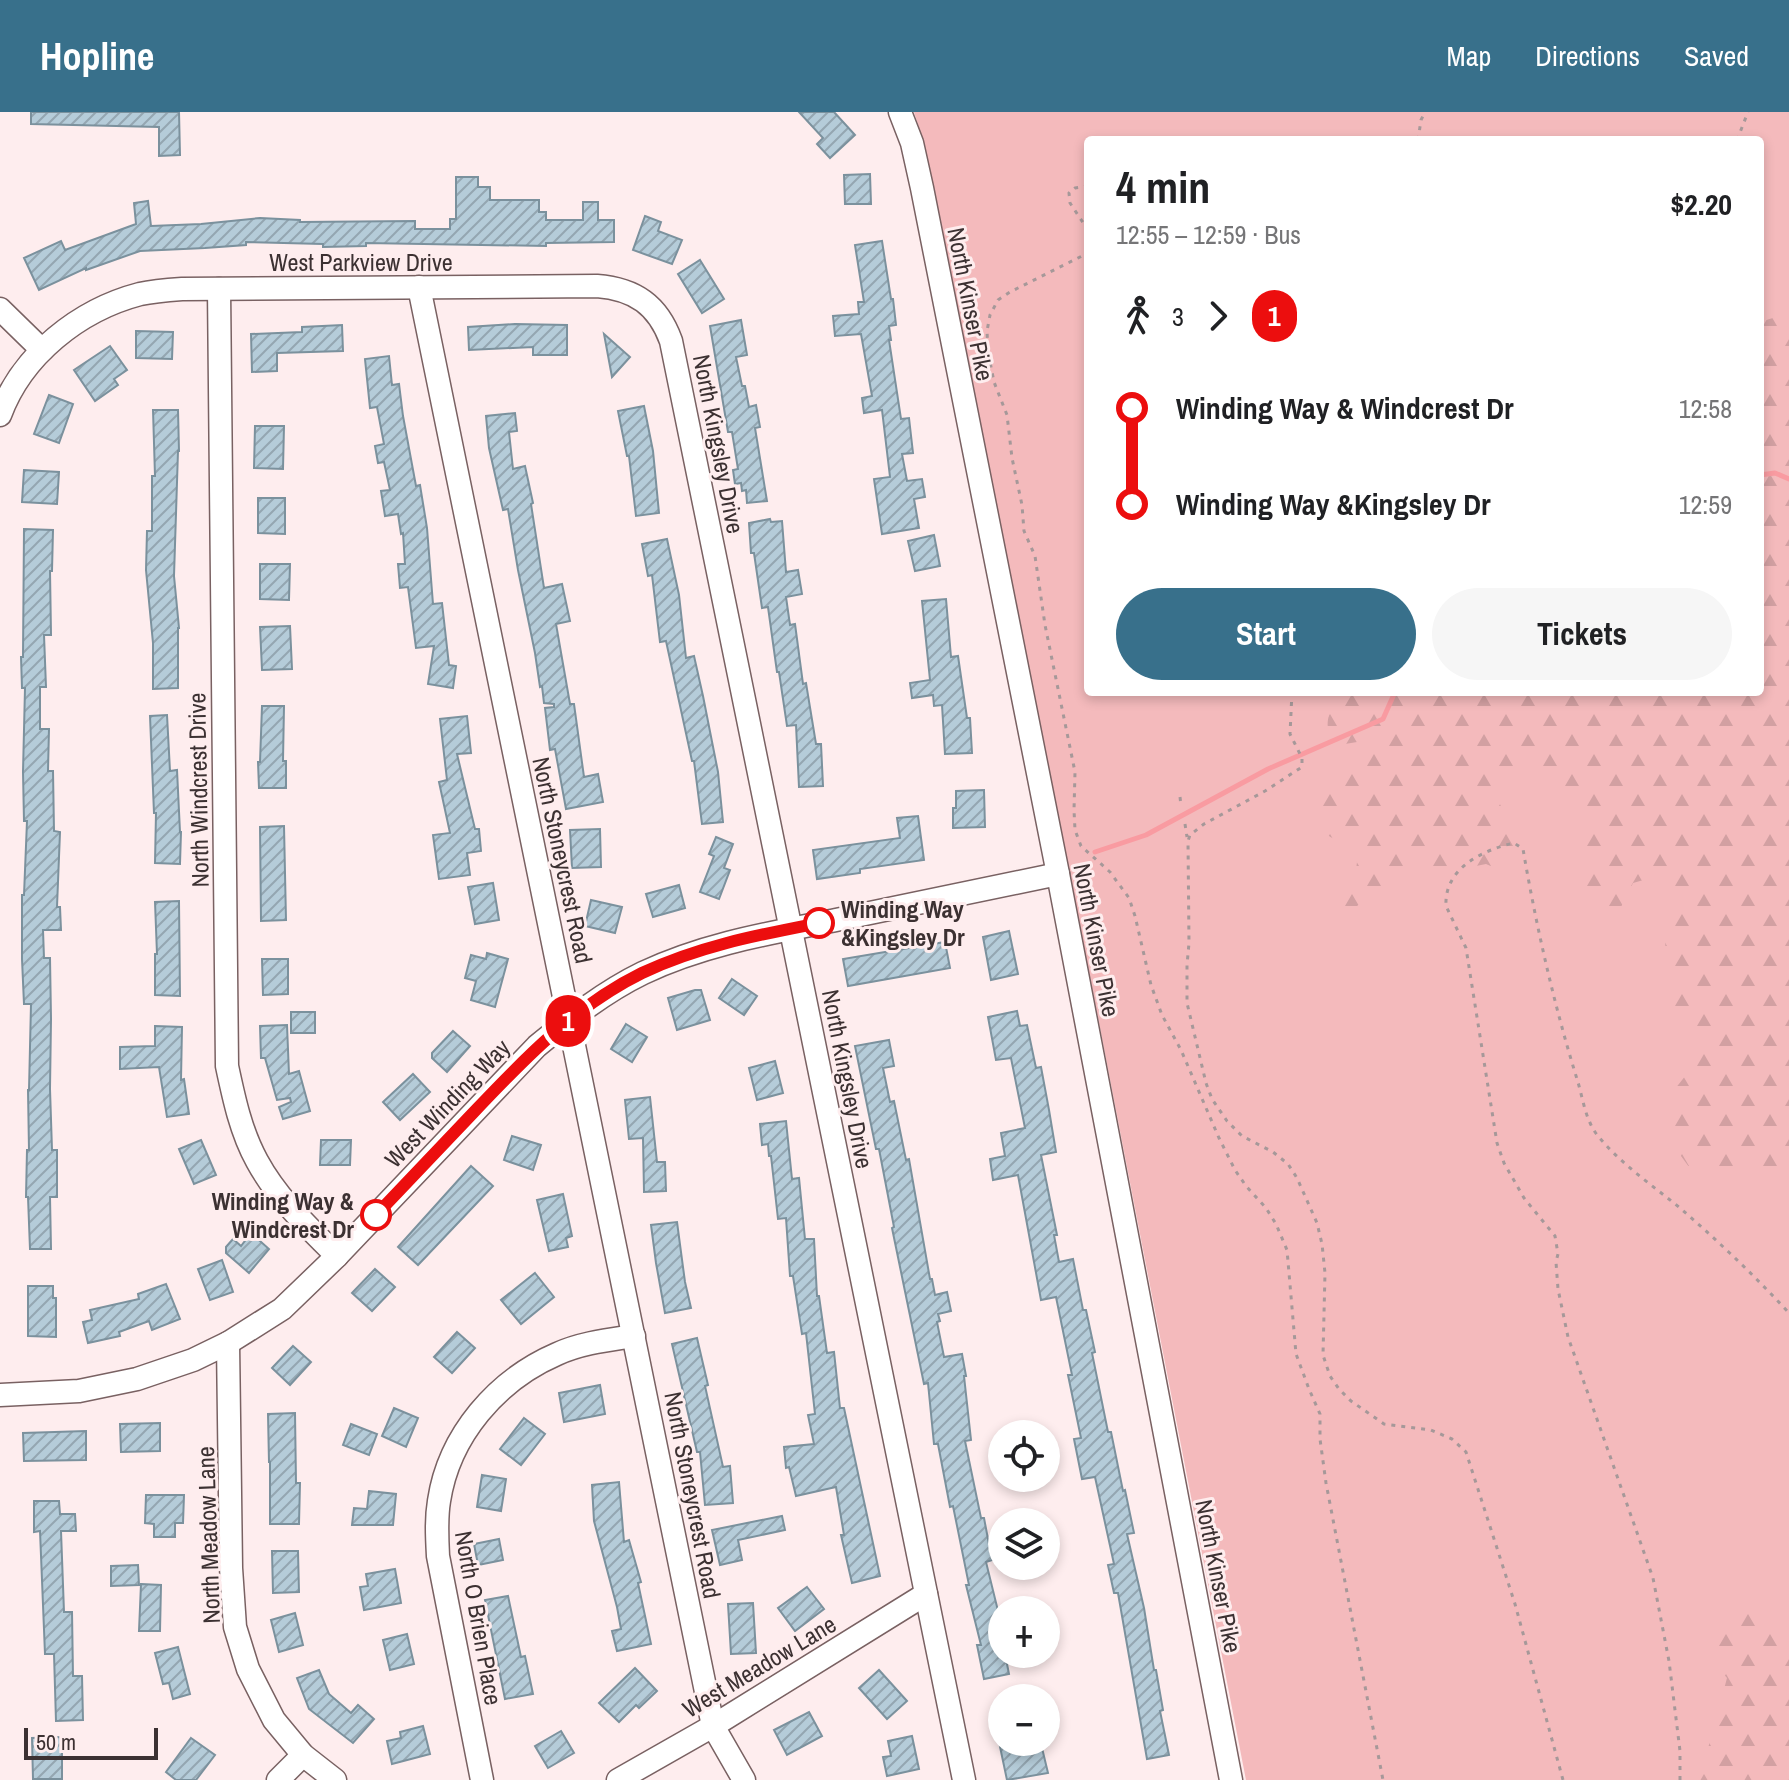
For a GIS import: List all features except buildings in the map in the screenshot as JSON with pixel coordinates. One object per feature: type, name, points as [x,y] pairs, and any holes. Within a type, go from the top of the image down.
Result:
[{"type":"street","name":"North Kinser Pike","points":[[900,112],[912,143],[922,188],[1058,874],[1231,1780]]},
{"type":"street","name":"North Stoneycrest Road","points":[[419,287],[713,1726],[744,1780]]},
{"type":"street","name":"West Parkview Drive","points":[[0,415],[22,374],[42,350],[80,320],[121,300],[162,290],[609,287],[628,292],[650,305],[666,325],[671,341]]},
{"type":"street","name":"North Windcrest Drive","points":[[219,289],[227,1066],[240,1122],[257,1160],[284,1201],[337,1256]]},
{"type":"street","points":[[0,309],[42,350]]},
{"type":"street","name":"North Kingsley Drive","points":[[671,341],[964,1780]]},
{"type":"street","name":"West Winding Way","points":[[0,1395],[49,1394],[106,1387],[137,1379],[193,1360],[228,1343],[282,1309],[337,1256],[537,1046],[609,991],[642,973],[733,940],[1058,874]]},
{"type":"street","name":"North O Brien Place","points":[[482,1780],[438,1556],[437,1526],[444,1479],[472,1421],[505,1385],[559,1353],[634,1336]]},
{"type":"street","name":"North Meadow Lane","points":[[228,1343],[231,1568],[235,1627],[248,1669],[274,1720],[303,1755]]},
{"type":"street","name":"West Meadow Lane","points":[[618,1780],[713,1726],[926,1594]]},
{"type":"street","points":[[278,1780],[303,1755],[335,1780]]},
{"type":"path","points":[[1419,136],[1425,112]]},
{"type":"path","points":[[1739,136],[1748,112]]},
{"type":"path","points":[[1084,187],[1069,193],[1070,203],[1084,224]]},
{"type":"path","points":[[1084,255],[998,300],[990,315],[987,331],[994,382],[1007,415],[1024,531],[1035,556],[1045,625],[1075,772],[1075,830],[1081,846],[1118,882],[1129,898],[1156,1000],[1235,1170],[1266,1208],[1287,1250],[1296,1354],[1320,1414],[1326,1483],[1383,1780]]},
{"type":"path","points":[[1188,841],[1190,835],[1204,824],[1302,767],[1302,758],[1290,734],[1292,696]]},
{"type":"path","points":[[1180,797],[1181,805]]},
{"type":"path","points":[[1185,824],[1188,841],[1187,1003],[1208,1090],[1227,1121],[1242,1136],[1273,1152],[1288,1164],[1317,1223],[1325,1273],[1323,1355],[1330,1376],[1339,1389],[1384,1424],[1431,1430],[1452,1439],[1466,1452],[1515,1604],[1563,1780]]},
{"type":"path","points":[[1680,1780],[1680,1751],[1659,1603],[1653,1578],[1568,1337],[1558,1289],[1558,1244],[1552,1230],[1524,1198],[1504,1163],[1497,1143],[1466,948],[1445,898],[1451,882],[1469,860],[1504,845],[1514,843],[1523,849],[1570,1058],[1595,1132],[1789,1313]]},
{"type":"path","points":[[1200,1093],[1208,1090]]},
{"type":"green space","points":[[914,112],[1789,112],[1789,1780],[1246,1780],[922,137]]},
{"type":"green space","points":[[1789,313],[1789,1166],[1714,1169],[1689,1167],[1681,1156],[1667,1099],[1690,1070],[1698,1052],[1694,1036],[1674,1005],[1668,986],[1665,940],[1678,914],[1671,891],[1647,879],[1633,883],[1619,911],[1607,912],[1595,903],[1587,892],[1581,826],[1574,809],[1547,776],[1536,768],[1522,766],[1505,772],[1497,784],[1499,801],[1521,847],[1515,867],[1500,870],[1486,864],[1421,867],[1357,906],[1344,908],[1337,900],[1341,888],[1355,869],[1355,854],[1322,830],[1319,814],[1334,787],[1366,761],[1375,736],[1366,733],[1357,742],[1339,745],[1328,729],[1332,700],[1326,696],[1764,696],[1764,321]]},
{"type":"green space","points":[[1732,1612],[1752,1614],[1774,1631],[1789,1654],[1789,1780],[1695,1780],[1694,1776],[1709,1745],[1727,1678],[1716,1665],[1708,1634],[1717,1618]]},
{"type":"waterway","points":[[1764,474],[1775,473],[1789,479]]},
{"type":"waterway","points":[[1095,852],[1146,835],[1268,769],[1383,719],[1393,696]]},
{"type":"bus line","name":"1","points":[[376,1215],[537,1046],[609,991],[642,973],[708,948],[819,923]]},
{"type":"place","name":"Winding Way &Kingsley Dr","points":[[819,923]]},
{"type":"place","name":"Winding Way & Windcrest Dr","points":[[376,1215]]}]
